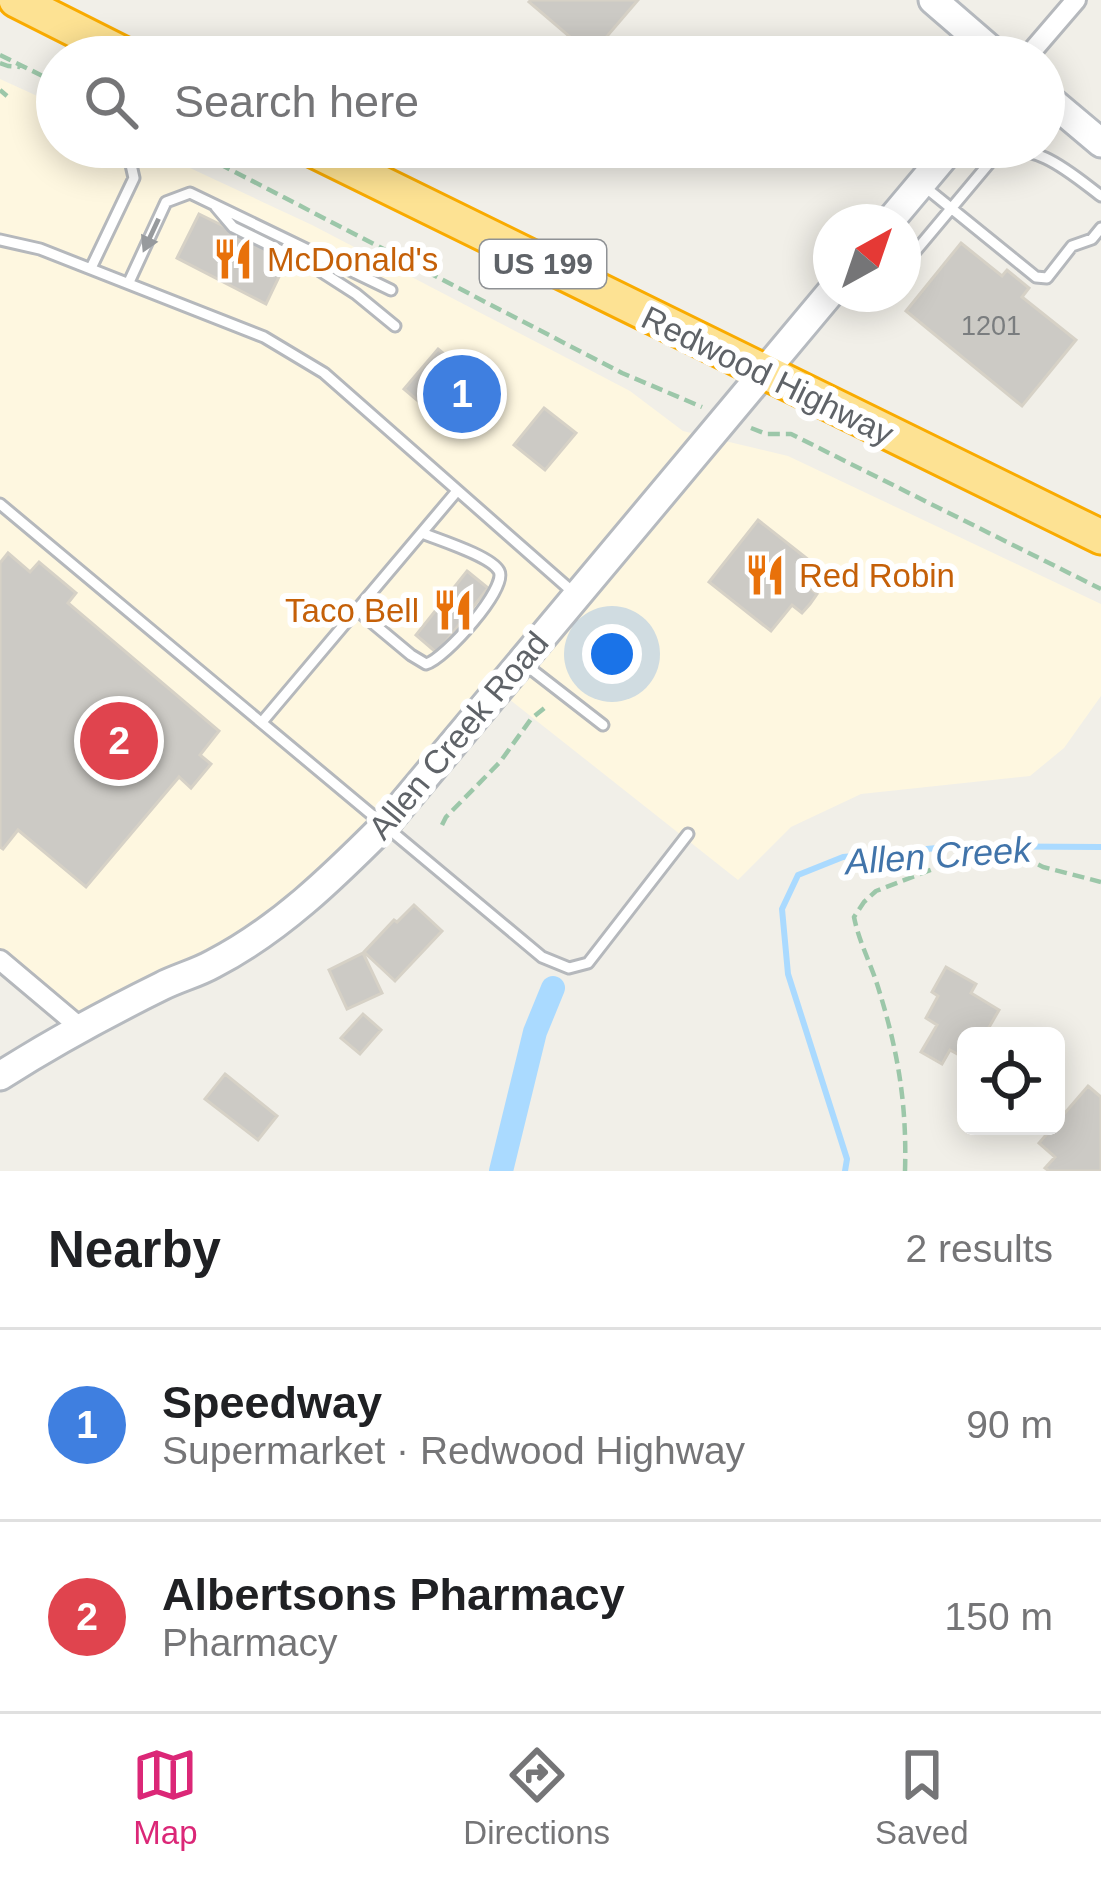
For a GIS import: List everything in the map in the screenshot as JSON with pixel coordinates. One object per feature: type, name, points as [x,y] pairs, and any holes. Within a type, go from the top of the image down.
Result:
[{"type":"highway","points":[[16,0],[87,36]]},
{"type":"highway","name":"Redwood Highway","points":[[350,168],[1101,537]]},
{"type":"street","points":[[933,0],[975,36]]},
{"type":"street","points":[[1045,36],[1076,0]]},
{"type":"street","points":[[1065,113],[1101,143]]},
{"type":"street","points":[[904,204],[934,168]]},
{"type":"street","name":"Allen Creek Road","points":[[0,1076],[47,1046],[213,964],[277,923],[333,877],[385,825],[814,312]]},
{"type":"street","points":[[0,960],[82,1029]]},
{"type":"lane","points":[[91,268],[134,178],[132,168]]},
{"type":"lane","points":[[921,244],[984,168]]},
{"type":"lane","points":[[1063,168],[1101,196]]},
{"type":"lane","points":[[921,184],[1036,277],[1047,278],[1072,247],[1101,228]]},
{"type":"lane","points":[[129,282],[166,202],[190,193],[391,290]]},
{"type":"lane","points":[[214,205],[233,227],[314,267],[395,326]]},
{"type":"lane","points":[[0,239],[129,282],[264,337],[324,373],[577,596]]},
{"type":"lane","points":[[262,722],[457,491]]},
{"type":"lane","points":[[0,504],[542,957],[568,968],[588,963],[688,833]]},
{"type":"lane","points":[[357,610],[426,664],[435,662],[465,630],[495,593],[500,573],[491,562],[422,532]]},
{"type":"lane","points":[[522,662],[603,725]]},
{"type":"path","points":[[0,58],[36,72]]},
{"type":"path","points":[[0,90],[7,96]]},
{"type":"path","points":[[227,168],[622,373],[766,434],[791,434],[1101,589]]},
{"type":"path","points":[[442,825],[500,762],[525,725],[547,706]]},
{"type":"path","points":[[905,1171],[904,1090],[888,1020],[854,917],[864,902],[900,880],[982,850],[1015,853],[1043,867],[1101,882]]},
{"type":"shaded area","points":[[0,79],[36,95],[36,168],[190,168],[312,225],[630,391],[683,431],[788,456],[1101,604],[1101,696],[1064,748],[1030,776],[861,794],[791,827],[738,880],[485,680],[380,812],[265,916],[174,969],[74,1013],[0,951]]},
{"type":"building","points":[[638,0],[607,36],[569,36],[529,2]]},
{"type":"building","points":[[199,214],[288,258],[266,304],[177,258]]},
{"type":"building","points":[[961,243],[1002,276],[1007,270],[1029,288],[1022,297],[1076,340],[1022,406],[907,312],[921,312],[921,292]]},
{"type":"building","points":[[438,349],[456,364],[462,356],[491,381],[482,392],[489,397],[472,417],[465,411],[455,423],[427,400],[423,405],[404,389]]},
{"type":"building","points":[[544,408],[576,433],[545,470],[514,445]]},
{"type":"building","points":[[758,520],[819,568],[806,585],[817,594],[810,604],[802,613],[792,605],[771,631],[709,582]]},
{"type":"building","points":[[8,553],[30,572],[39,562],[76,593],[68,603],[219,731],[200,755],[211,764],[191,788],[179,777],[86,887],[18,830],[0,847],[0,563]]},
{"type":"building","points":[[467,571],[488,588],[437,653],[416,635]]},
{"type":"building","points":[[414,905],[442,931],[395,981],[364,952]]},
{"type":"building","points":[[363,953],[382,993],[347,1009],[329,970]]},
{"type":"building","points":[[946,967],[976,984],[971,993],[999,1010],[989,1027],[957,1027],[957,1054],[950,1050],[942,1064],[921,1052],[937,1025],[926,1018],[938,996],[932,992]]},
{"type":"building","points":[[363,1014],[381,1030],[360,1054],[341,1038]]},
{"type":"building","points":[[225,1074],[277,1116],[258,1140],[205,1099]]},
{"type":"building","points":[[1088,1086],[1101,1097],[1101,1171],[1045,1168],[1055,1157],[1039,1143],[1046,1135],[1065,1135],[1065,1113]]},
{"type":"waterway","name":"Allen Creek","points":[[845,1171],[847,1159],[788,974],[782,909],[798,875],[843,857],[958,846],[1101,847]]},
{"type":"waterway","points":[[501,1171],[535,1032],[553,988]]},
{"type":"place","name":"McDonald's","points":[[233,259]]},
{"type":"place","name":"Speedway","points":[[462,394]]},
{"type":"place","name":"Red Robin","points":[[765,575]]},
{"type":"place","name":"Taco Bell","points":[[453,610]]},
{"type":"place","name":"Albertsons Pharmacy","points":[[119,741]]}]
